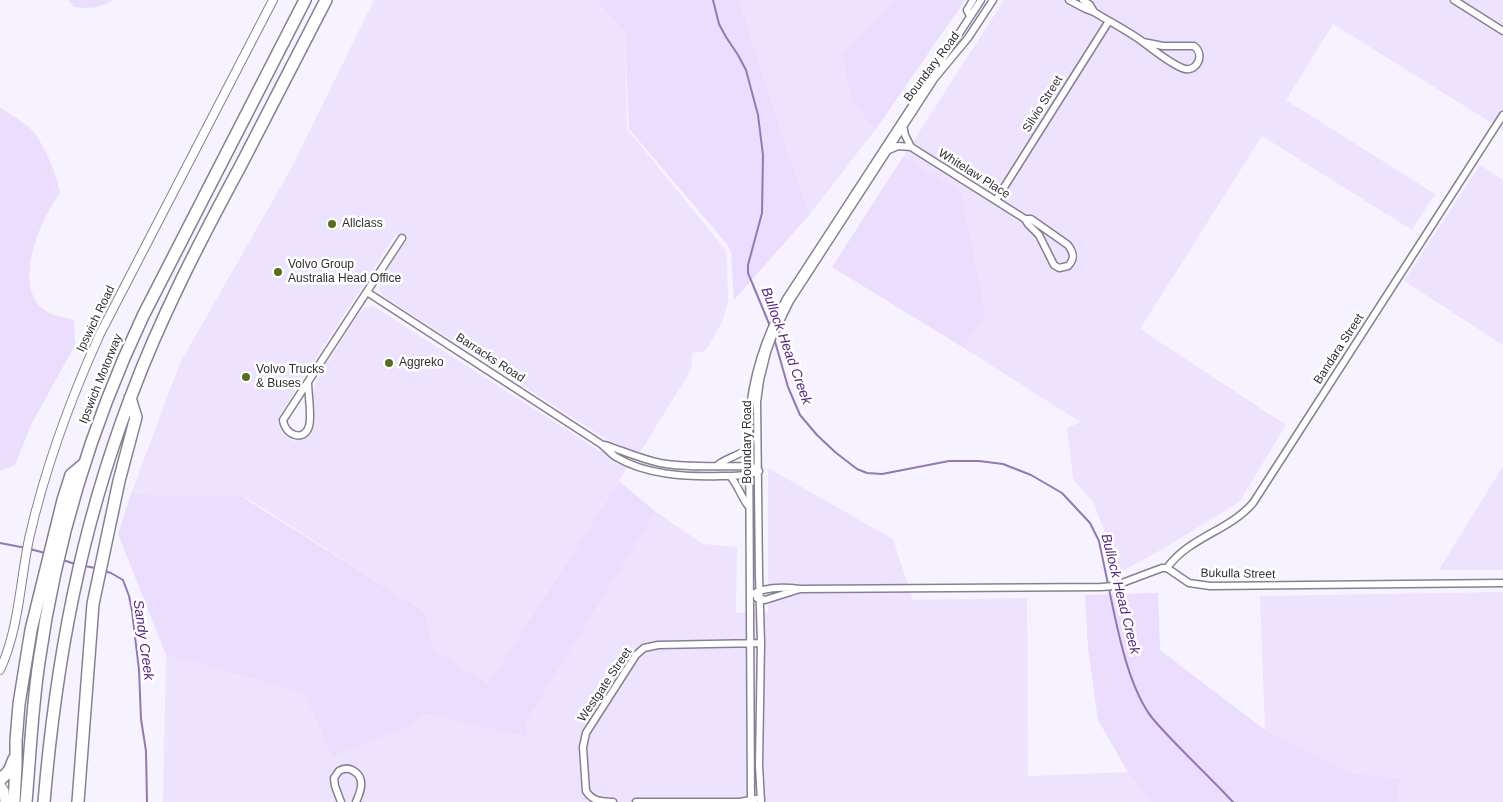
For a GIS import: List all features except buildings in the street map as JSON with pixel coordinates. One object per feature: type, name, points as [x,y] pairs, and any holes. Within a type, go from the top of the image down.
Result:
[{"type":"highway","name":"Ipswich Motorway","points":[[26,802],[38,665],[51,566],[56,545],[83,465],[110,389],[139,324],[305,0]]},
{"type":"highway","points":[[44,802],[58,675],[76,578],[82,550],[106,469],[130,398],[178,287],[326,0]]},
{"type":"highway","points":[[79,799],[93,604],[119,481],[136,417],[130,398]]},
{"type":"highway","points":[[14,802],[15,757],[24,669],[51,566]]},
{"type":"highway","points":[[0,780],[9,772],[15,757]]},
{"type":"main road","points":[[0,785],[4,791],[5,802]]},
{"type":"street","name":"Ipswich Road","points":[[0,670],[14,627],[29,538],[57,438],[84,370],[100,334],[273,0]]},
{"type":"street","points":[[970,16],[967,10],[973,0]]},
{"type":"street","name":"Boundary Road","points":[[751,801],[750,404],[761,364],[780,319],[803,275],[981,0]]},
{"type":"street","name":"Boundary Road","points":[[803,275],[934,79],[968,38],[993,0]]},
{"type":"street","points":[[1069,0],[1094,12],[1143,42],[1151,50],[1183,68],[1190,69],[1196,66],[1199,60],[1197,48],[1191,45],[1163,46],[1143,42]]},
{"type":"street","points":[[1083,0],[1090,5],[1094,12]]},
{"type":"street","points":[[1454,0],[1503,31]]},
{"type":"street","name":"Silvio Street","points":[[996,200],[1109,21]]},
{"type":"street","name":"Bandara Street","points":[[1167,568],[1182,551],[1239,517],[1253,503],[1503,115]]},
{"type":"street","points":[[904,126],[905,135],[911,147]]},
{"type":"street","points":[[888,150],[898,146],[911,147]]},
{"type":"street","name":"Whitelaw Place","points":[[911,147],[1025,219],[1039,235],[1054,265],[1059,268],[1068,266],[1073,258],[1073,251],[1068,245],[1031,219],[1025,219]]},
{"type":"street","points":[[308,382],[309,426],[305,433],[299,435],[292,434],[286,430],[283,420],[402,238]]},
{"type":"street","name":"Barracks Road","points":[[367,292],[601,444],[614,456],[646,469],[667,474],[730,476],[750,475],[759,471]]},
{"type":"street","name":"Boundary Road","points":[[761,364],[758,402],[761,643],[759,765],[761,800]]},
{"type":"street","name":"Barracks Road","points":[[601,444],[660,463],[682,466],[750,466],[759,471]]},
{"type":"street","points":[[717,466],[720,461],[737,456],[750,447]]},
{"type":"street","points":[[730,476],[749,507]]},
{"type":"street","points":[[751,595],[760,589],[1101,587],[1114,586],[1154,569],[1167,568]]},
{"type":"street","name":"Bukulla Street","points":[[1167,568],[1189,583],[1210,586],[1503,583]]},
{"type":"street","points":[[751,595],[765,600],[800,589]]},
{"type":"street","name":"Westgate Street","points":[[613,802],[597,801],[590,797],[586,791],[583,747],[586,733],[636,655],[644,648],[658,645],[761,643]]},
{"type":"street","points":[[340,802],[334,778],[340,770],[348,769],[357,772],[361,779],[361,790],[356,802]]},
{"type":"street","points":[[636,802],[761,800]]},
{"type":"shaded area","points":[[68,0],[113,0],[103,5],[85,8],[74,7]]},
{"type":"shaded area","points":[[374,0],[596,0],[625,32],[627,129],[725,249],[727,258],[728,301],[722,323],[705,351],[692,353],[691,370],[639,454],[601,436],[383,296],[379,289],[380,281],[406,241],[396,234],[280,414],[278,424],[283,435],[294,441],[302,440],[309,435],[314,425],[312,396],[317,380],[360,312],[366,307],[373,306],[600,451],[629,465],[488,684],[433,649],[425,612],[250,500],[241,496],[131,494],[180,363],[292,167]]},
{"type":"shaded area","points":[[596,0],[739,0],[791,162],[810,214],[734,300],[731,252],[726,243],[629,129],[625,32]]},
{"type":"shaded area","points":[[739,0],[965,0],[875,130],[810,214],[791,162]]},
{"type":"shaded area","points":[[894,0],[965,0],[875,130],[853,101],[842,55]]},
{"type":"shaded area","points":[[1004,0],[1503,0],[1503,130],[1333,24],[1286,100],[1435,194],[1412,230],[1262,136],[1140,329],[1286,425],[1239,502],[1166,547],[1119,573],[1094,503],[1073,479],[1067,428],[1080,422],[964,348],[986,313],[961,192],[903,157]]},
{"type":"shaded area","points":[[0,107],[29,127],[34,133],[49,158],[59,186],[60,193],[45,218],[33,250],[30,283],[34,297],[42,308],[53,315],[74,320],[75,345],[32,423],[15,465],[0,471]]},
{"type":"shaded area","points":[[903,157],[961,192],[986,313],[964,348],[832,267]]},
{"type":"shaded area","points":[[1480,165],[1503,180],[1503,345],[1404,281]]},
{"type":"shaded area","points":[[1503,466],[1503,570],[1439,570]]},
{"type":"shaded area","points":[[768,468],[893,539],[913,600],[1027,598],[1028,776],[1128,772],[1150,802],[163,802],[166,655],[304,693],[332,757],[408,726],[427,714],[526,736],[526,722],[656,512],[703,544],[737,547],[736,613],[768,612]]},
{"type":"shaded area","points":[[619,481],[656,512],[526,722],[527,736],[427,714],[409,726],[332,757],[304,693],[166,655],[118,534],[131,494],[241,496],[425,612],[433,649],[488,684]]},
{"type":"shaded area","points":[[1503,592],[1503,802],[1399,802],[1399,778],[1351,773],[1265,730],[1260,596]]},
{"type":"shaded area","points":[[1158,593],[1160,650],[1265,730],[1351,773],[1399,778],[1399,802],[1150,802],[1128,772],[1098,720],[1088,648],[1085,595]]},
{"type":"waterway","name":"Bullock Head Creek","points":[[713,0],[719,24],[746,70],[758,115],[763,155],[762,213],[748,265],[748,273],[770,326]]},
{"type":"waterway","name":"Bullock Head Creek","points":[[774,338],[788,387],[800,415],[817,435],[857,469],[867,473],[882,474],[949,461],[979,461],[1003,464],[1031,475],[1062,493],[1090,523],[1099,541],[1108,584]]},
{"type":"waterway","name":"Sandy Creek","points":[[0,543],[26,548]]},
{"type":"waterway","name":"Sandy Creek","points":[[30,549],[45,553]]},
{"type":"waterway","name":"Sandy Creek","points":[[63,560],[75,564]]},
{"type":"waterway","name":"Sandy Creek","points":[[85,566],[95,568]]},
{"type":"waterway","name":"Sandy Creek","points":[[104,571],[123,580],[132,611],[139,670],[141,719],[146,751],[147,802]]},
{"type":"waterway","name":"Bullock Head Creek","points":[[1109,589],[1130,674],[1144,706],[1163,730],[1233,802]]},
{"type":"place","name":"Allclass","points":[[332,224]]},
{"type":"place","name":"Volvo Group Australia Head Office","points":[[278,272]]},
{"type":"place","name":"Aggreko","points":[[389,363]]},
{"type":"place","name":"Volvo Trucks & Buses","points":[[246,377]]}]
